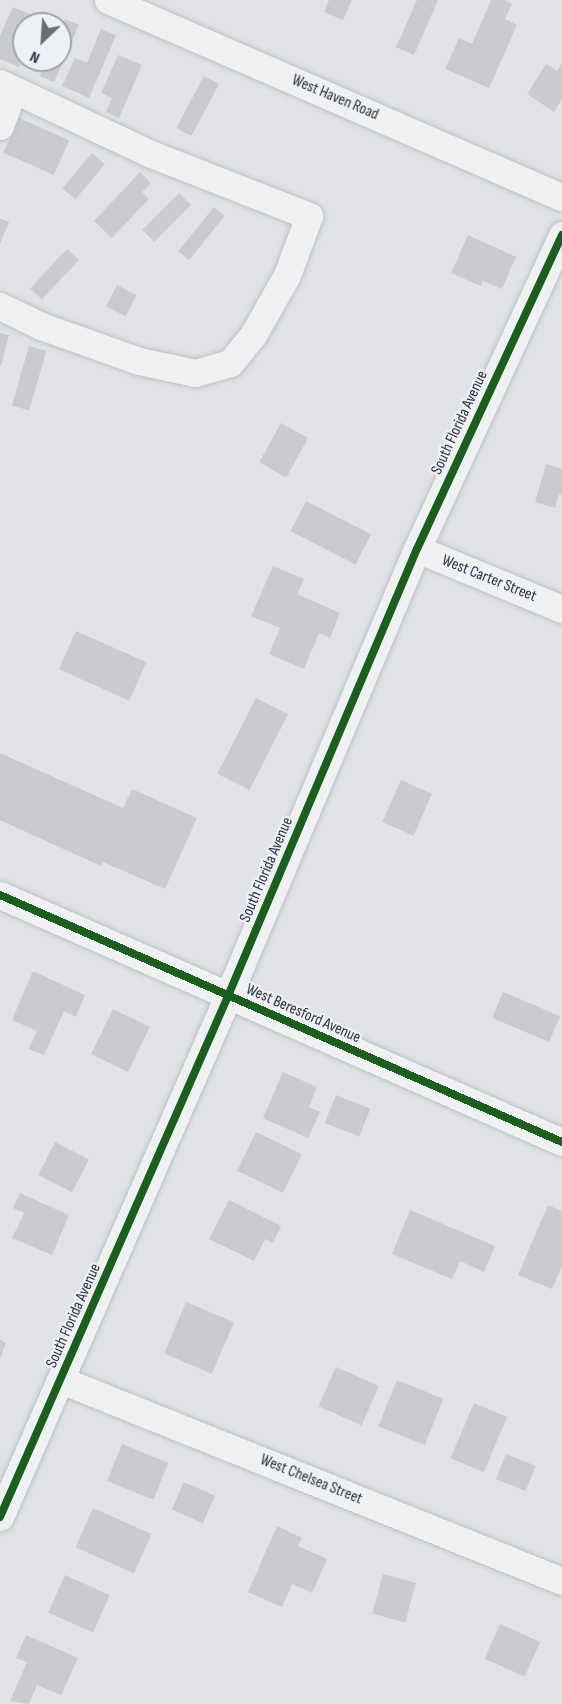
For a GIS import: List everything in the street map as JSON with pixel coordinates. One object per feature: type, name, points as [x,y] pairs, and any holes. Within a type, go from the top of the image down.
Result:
[{"type":"street","name":"West Haven Road","points":[[108,0],[562,197]]},
{"type":"street","points":[[0,126],[7,87],[151,154],[309,216],[287,275],[254,335],[230,363],[195,373],[139,361],[41,326],[0,306]]},
{"type":"street","name":"South Florida Avenue","points":[[0,1517],[228,996],[417,549],[562,235]]},
{"type":"street","name":"West Carter Street","points":[[417,549],[562,609]]},
{"type":"street","name":"West Beresford Avenue","points":[[0,895],[562,1142]]},
{"type":"street","name":"West Chelsea Street","points":[[61,1380],[562,1581]]},
{"type":"building","points":[[329,0],[352,0],[343,20],[324,12]]},
{"type":"building","points":[[417,0],[438,0],[414,55],[396,47]]},
{"type":"building","points":[[491,0],[504,0],[512,4],[505,19],[517,25],[489,88],[445,69],[459,38],[472,44]]},
{"type":"building","points":[[13,7],[25,12],[12,12],[12,64],[0,59],[0,36]]},
{"type":"building","points":[[72,22],[79,25],[72,41]]},
{"type":"building","points":[[101,29],[116,35],[89,98],[62,86],[68,72],[72,72],[75,58],[87,63]]},
{"type":"building","points":[[118,55],[142,65],[119,118],[106,112],[112,98],[101,93]]},
{"type":"building","points":[[562,63],[562,99],[554,112],[527,94],[546,64],[557,71]]},
{"type":"building","points":[[42,72],[58,72],[54,82],[40,76]]},
{"type":"building","points":[[204,76],[219,84],[191,136],[176,128]]},
{"type":"building","points":[[19,118],[69,140],[54,175],[4,153]]},
{"type":"building","points":[[92,153],[105,164],[75,199],[62,188]]},
{"type":"building","points":[[140,172],[151,183],[142,192],[149,199],[112,238],[94,221]]},
{"type":"building","points":[[179,193],[191,205],[154,242],[142,230]]},
{"type":"building","points":[[214,207],[225,216],[189,260],[178,251]]},
{"type":"building","points":[[0,218],[9,222],[0,244]]},
{"type":"building","points":[[468,235],[516,257],[502,289],[483,281],[481,286],[451,273]]},
{"type":"building","points":[[67,249],[79,260],[42,299],[30,288]]},
{"type":"building","points":[[117,285],[137,295],[126,316],[106,306]]},
{"type":"building","points":[[0,333],[9,335],[1,366],[0,366]]},
{"type":"building","points":[[29,346],[46,351],[29,411],[12,406]]},
{"type":"building","points":[[281,423],[308,438],[286,477],[259,462]]},
{"type":"building","points":[[546,464],[562,469],[562,495],[559,494],[555,508],[535,502]]},
{"type":"building","points":[[306,501],[371,534],[356,564],[291,531]]},
{"type":"building","points":[[273,566],[304,579],[297,594],[340,613],[330,638],[319,633],[304,669],[269,654],[280,628],[251,616]]},
{"type":"building","points":[[76,631],[146,662],[129,701],[59,669]]},
{"type":"building","points":[[256,698],[288,714],[249,790],[217,774]]},
{"type":"building","points":[[0,753],[123,808],[132,789],[197,818],[165,889],[103,862],[101,866],[0,820]]},
{"type":"building","points":[[401,780],[432,794],[413,836],[382,822]]},
{"type":"building","points":[[33,971],[85,995],[76,1017],[64,1011],[44,1055],[29,1049],[37,1031],[12,1020]]},
{"type":"building","points":[[503,992],[560,1016],[549,1042],[492,1018]]},
{"type":"building","points":[[113,1009],[150,1027],[128,1072],[91,1054]]},
{"type":"building","points":[[283,1072],[317,1087],[309,1107],[320,1112],[308,1138],[263,1118]]},
{"type":"building","points":[[336,1095],[370,1109],[359,1137],[325,1123]]},
{"type":"building","points":[[256,1132],[302,1154],[283,1193],[237,1171]]},
{"type":"building","points":[[55,1142],[89,1159],[72,1192],[38,1175]]},
{"type":"building","points":[[20,1193],[69,1215],[52,1255],[12,1238],[24,1213],[13,1208]]},
{"type":"building","points":[[229,1200],[281,1226],[273,1243],[265,1239],[254,1261],[209,1239]]},
{"type":"building","points":[[548,1205],[562,1211],[562,1266],[552,1289],[518,1275]]},
{"type":"building","points":[[410,1210],[495,1246],[484,1272],[460,1261],[452,1279],[392,1254]]},
{"type":"building","points":[[186,1302],[234,1322],[212,1374],[164,1354]]},
{"type":"building","points":[[0,1340],[6,1343],[0,1358]]},
{"type":"building","points":[[336,1367],[379,1386],[361,1425],[319,1406]]},
{"type":"building","points":[[397,1380],[443,1399],[425,1445],[378,1426]]},
{"type":"building","points":[[474,1403],[507,1417],[484,1472],[451,1458]]},
{"type":"building","points":[[122,1444],[168,1463],[153,1500],[107,1481]]},
{"type":"building","points":[[506,1454],[536,1466],[526,1491],[496,1479]]},
{"type":"building","points":[[184,1482],[215,1496],[203,1523],[172,1509]]},
{"type":"building","points":[[93,1508],[151,1534],[134,1573],[76,1547]]},
{"type":"building","points":[[277,1526],[302,1538],[298,1546],[327,1559],[312,1593],[292,1584],[282,1607],[248,1592]]},
{"type":"building","points":[[383,1574],[416,1583],[405,1622],[372,1614]]},
{"type":"building","points":[[65,1575],[110,1595],[93,1632],[48,1612]]},
{"type":"building","points":[[500,1624],[540,1642],[525,1677],[485,1659]]},
{"type":"building","points":[[26,1635],[78,1658],[61,1695],[37,1685],[29,1704],[10,1701],[27,1662],[16,1658]]},
{"type":"cycle path","points":[[0,1517],[228,996],[417,549],[562,235]]},
{"type":"cycle path","points":[[0,895],[562,1142]]}]
